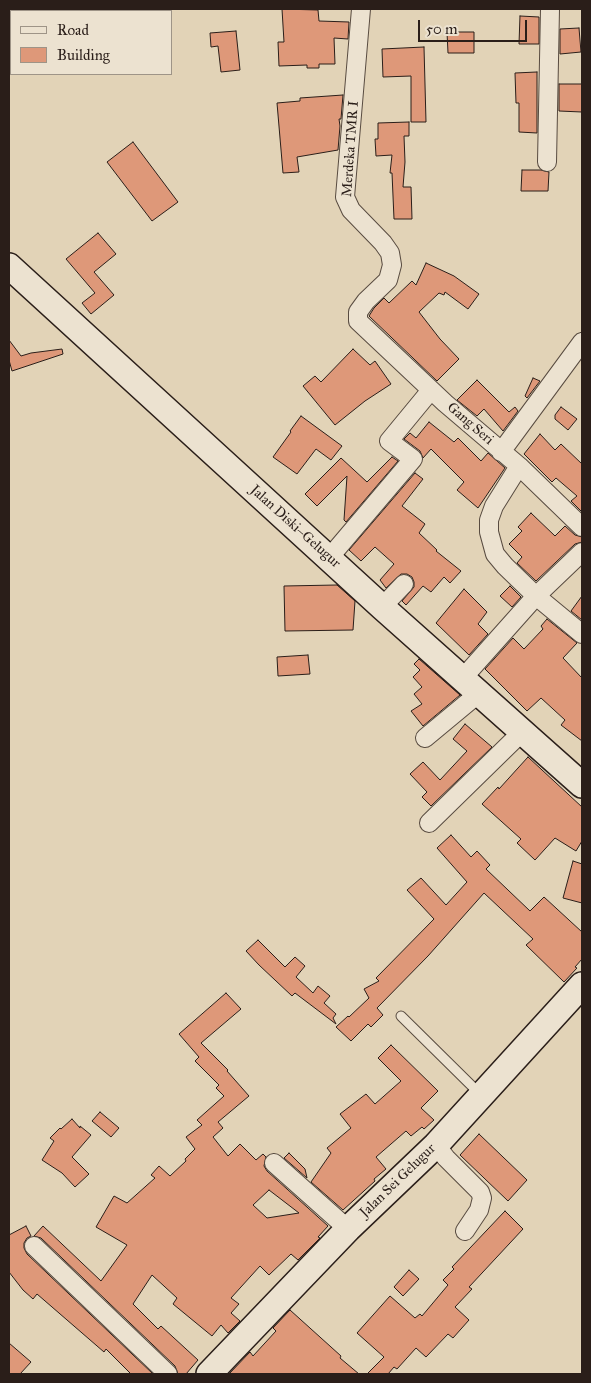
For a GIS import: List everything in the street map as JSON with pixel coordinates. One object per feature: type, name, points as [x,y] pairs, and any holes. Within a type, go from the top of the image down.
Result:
[{"type":"main road","name":"Jalan Diski–Gelugur","points":[[9,266],[521,733],[582,785]]},
{"type":"main road","name":"Jalan Sei Gelugur","points":[[209,1374],[348,1229],[436,1145],[582,985]]},
{"type":"street","name":"Merdeka TMR I","points":[[358,321],[358,312],[366,301],[388,280],[392,266],[390,253],[383,243],[351,210],[345,196],[361,9]]},
{"type":"street","points":[[547,162],[550,9]]},
{"type":"street","name":"Gang Seri","points":[[358,321],[431,390],[500,452],[519,466],[582,527]]},
{"type":"street","points":[[500,452],[582,342]]},
{"type":"street","points":[[329,558],[413,459],[389,441],[431,390]]},
{"type":"street","points":[[519,466],[494,506],[489,520],[489,532],[495,554],[536,596],[582,634]]},
{"type":"street","points":[[425,738],[470,686],[536,596],[582,552]]},
{"type":"street","points":[[382,607],[404,584]]},
{"type":"street","points":[[429,823],[521,733]]},
{"type":"street","points":[[436,1145],[446,1158],[480,1192],[482,1198],[479,1210],[465,1231]]},
{"type":"street","points":[[274,1163],[348,1229]]},
{"type":"street","points":[[34,1246],[168,1374]]},
{"type":"lane","points":[[401,1016],[482,1096]]},
{"type":"building","points":[[282,9],[318,10],[319,21],[349,22],[348,39],[334,38],[335,64],[319,64],[319,68],[307,68],[307,65],[279,66],[278,42],[284,42]]},
{"type":"building","points":[[520,16],[539,17],[539,44],[519,44]]},
{"type":"building","points":[[579,28],[581,52],[560,54],[560,29]]},
{"type":"building","points":[[236,31],[240,70],[221,72],[218,46],[211,47],[210,33]]},
{"type":"building","points":[[447,32],[474,32],[474,53],[448,53]]},
{"type":"building","points":[[424,47],[426,122],[411,122],[411,76],[383,77],[382,49]]},
{"type":"building","points":[[537,72],[537,133],[519,132],[519,103],[516,103],[515,73]]},
{"type":"building","points":[[559,84],[582,84],[582,112],[559,111]]},
{"type":"building","points":[[343,95],[341,119],[339,119],[338,150],[297,157],[299,172],[283,173],[277,103],[300,101],[300,98]]},
{"type":"building","points":[[409,122],[409,136],[404,136],[405,162],[403,187],[411,187],[412,219],[394,219],[392,173],[390,173],[392,155],[376,156],[375,139],[378,139],[378,123]]},
{"type":"building","points":[[133,142],[178,202],[152,221],[107,162]]},
{"type":"building","points":[[522,170],[549,172],[548,191],[521,191]]},
{"type":"building","points":[[98,233],[116,254],[94,272],[114,295],[91,314],[82,303],[95,293],[66,259]]},
{"type":"building","points":[[426,263],[454,276],[479,294],[468,309],[445,292],[444,295],[439,293],[419,312],[440,339],[459,359],[437,381],[369,316],[384,298],[389,303],[412,281],[416,285]]},
{"type":"building","points":[[9,340],[21,356],[62,349],[63,354],[12,371],[9,360]]},
{"type":"building","points":[[353,349],[370,365],[375,361],[391,384],[365,401],[335,425],[303,386],[315,376],[321,382]]},
{"type":"building","points":[[533,378],[540,381],[527,398],[525,396]]},
{"type":"building","points":[[477,380],[509,412],[515,407],[518,411],[503,431],[484,409],[477,416],[457,400]]},
{"type":"building","points":[[561,407],[577,419],[568,430],[555,419],[555,415]]},
{"type":"building","points":[[301,416],[342,446],[331,460],[316,449],[297,474],[273,457]]},
{"type":"building","points":[[429,422],[454,442],[458,438],[481,461],[488,453],[505,468],[478,508],[457,490],[464,482],[431,449],[423,458],[420,451],[404,439],[410,433],[416,438]]},
{"type":"building","points":[[540,434],[555,450],[561,444],[582,464],[582,512],[571,501],[577,496],[556,478],[552,482],[524,454]]},
{"type":"building","points":[[392,457],[398,461],[346,522],[344,520],[347,476],[317,506],[305,494],[341,458],[367,482]]},
{"type":"building","points":[[415,473],[423,479],[402,506],[425,524],[419,533],[436,551],[461,571],[450,583],[444,577],[431,592],[423,586],[406,605],[402,601],[414,587],[412,577],[407,574],[401,574],[386,588],[380,580],[394,564],[375,547],[361,561],[349,550]]},
{"type":"building","points":[[531,513],[555,536],[565,526],[575,535],[582,537],[582,542],[575,544],[536,581],[517,563],[522,557],[509,544],[522,531],[518,527]]},
{"type":"building","points":[[337,585],[355,601],[353,630],[285,631],[284,586]]},
{"type":"building","points":[[510,586],[521,597],[512,607],[500,596]]},
{"type":"building","points":[[464,589],[487,612],[478,624],[488,634],[469,655],[436,623]]},
{"type":"building","points":[[582,596],[582,620],[571,611]]},
{"type":"building","points":[[547,619],[577,643],[563,658],[582,678],[582,741],[561,725],[565,720],[541,698],[527,711],[485,669],[513,638],[524,649],[543,629],[541,626]]},
{"type":"building","points":[[308,655],[310,674],[278,676],[277,657]]},
{"type":"building","points":[[419,659],[460,695],[423,726],[411,711],[422,704],[414,694],[422,687],[413,677],[420,670],[414,664]]},
{"type":"building","points":[[465,724],[492,747],[431,806],[422,797],[427,792],[410,774],[423,762],[440,780],[467,751],[453,739]]},
{"type":"building","points":[[528,757],[582,807],[582,841],[576,851],[555,838],[535,860],[517,843],[521,839],[482,804],[498,787],[499,789]]},
{"type":"building","points":[[451,835],[471,857],[477,851],[490,865],[486,869],[530,911],[544,897],[582,932],[582,959],[575,967],[577,968],[564,982],[526,945],[533,939],[484,893],[428,956],[377,1008],[383,1015],[371,1027],[368,1024],[351,1041],[336,1027],[369,998],[364,989],[379,981],[376,978],[434,919],[407,890],[421,878],[446,905],[467,882],[437,848]]},
{"type":"building","points":[[573,861],[582,864],[582,903],[563,898]]},
{"type":"building","points":[[258,940],[285,967],[295,957],[305,966],[296,977],[313,993],[318,986],[330,996],[324,1003],[336,1014],[333,1018],[336,1024],[295,993],[292,996],[246,951]]},
{"type":"building","points":[[226,993],[241,1009],[201,1043],[228,1070],[249,1096],[218,1122],[223,1128],[213,1137],[228,1156],[240,1144],[256,1160],[263,1154],[266,1157],[264,1166],[267,1171],[328,1226],[318,1237],[320,1238],[298,1260],[291,1254],[269,1275],[260,1266],[231,1298],[239,1304],[231,1313],[240,1321],[228,1333],[221,1325],[212,1336],[173,1304],[177,1298],[152,1275],[133,1304],[158,1329],[161,1326],[198,1360],[186,1374],[178,1374],[175,1366],[41,1238],[34,1236],[43,1226],[101,1281],[127,1245],[96,1227],[114,1196],[127,1203],[155,1178],[151,1175],[159,1166],[170,1176],[186,1161],[185,1159],[195,1149],[186,1137],[202,1125],[197,1120],[224,1096],[216,1088],[219,1085],[195,1061],[199,1057],[179,1034]],"holes":[[[269,1190],[299,1213],[267,1218],[253,1205]]]},
{"type":"building","points":[[391,1045],[438,1091],[421,1108],[434,1120],[424,1129],[422,1127],[411,1136],[406,1131],[376,1157],[386,1169],[343,1210],[311,1182],[331,1153],[327,1148],[351,1128],[340,1114],[366,1094],[375,1104],[401,1081],[378,1058]]},
{"type":"building","points":[[100,1112],[119,1128],[111,1137],[92,1121]]},
{"type":"building","points":[[72,1119],[80,1128],[80,1126],[91,1135],[72,1157],[89,1174],[75,1187],[62,1173],[42,1160],[54,1141],[50,1138]]},
{"type":"building","points":[[479,1134],[527,1180],[508,1201],[460,1155]]},
{"type":"building","points":[[289,1153],[305,1169],[307,1178],[284,1158]]},
{"type":"building","points":[[505,1211],[523,1229],[469,1287],[472,1289],[455,1307],[469,1320],[453,1338],[448,1334],[426,1357],[416,1348],[397,1369],[394,1367],[388,1374],[367,1374],[384,1357],[357,1333],[390,1296],[415,1318],[420,1314],[422,1316],[448,1285],[443,1280],[454,1269],[452,1267]]},
{"type":"building","points":[[26,1226],[31,1236],[24,1243],[27,1254],[153,1374],[131,1374],[106,1349],[104,1352],[37,1294],[33,1299],[23,1290],[9,1272],[9,1235]]},
{"type":"building","points":[[409,1270],[419,1279],[403,1296],[394,1287]]},
{"type":"building","points":[[290,1310],[359,1374],[229,1374],[250,1352],[253,1356],[276,1331],[273,1328]]},
{"type":"building","points":[[9,1343],[31,1362],[20,1374],[9,1374]]}]
